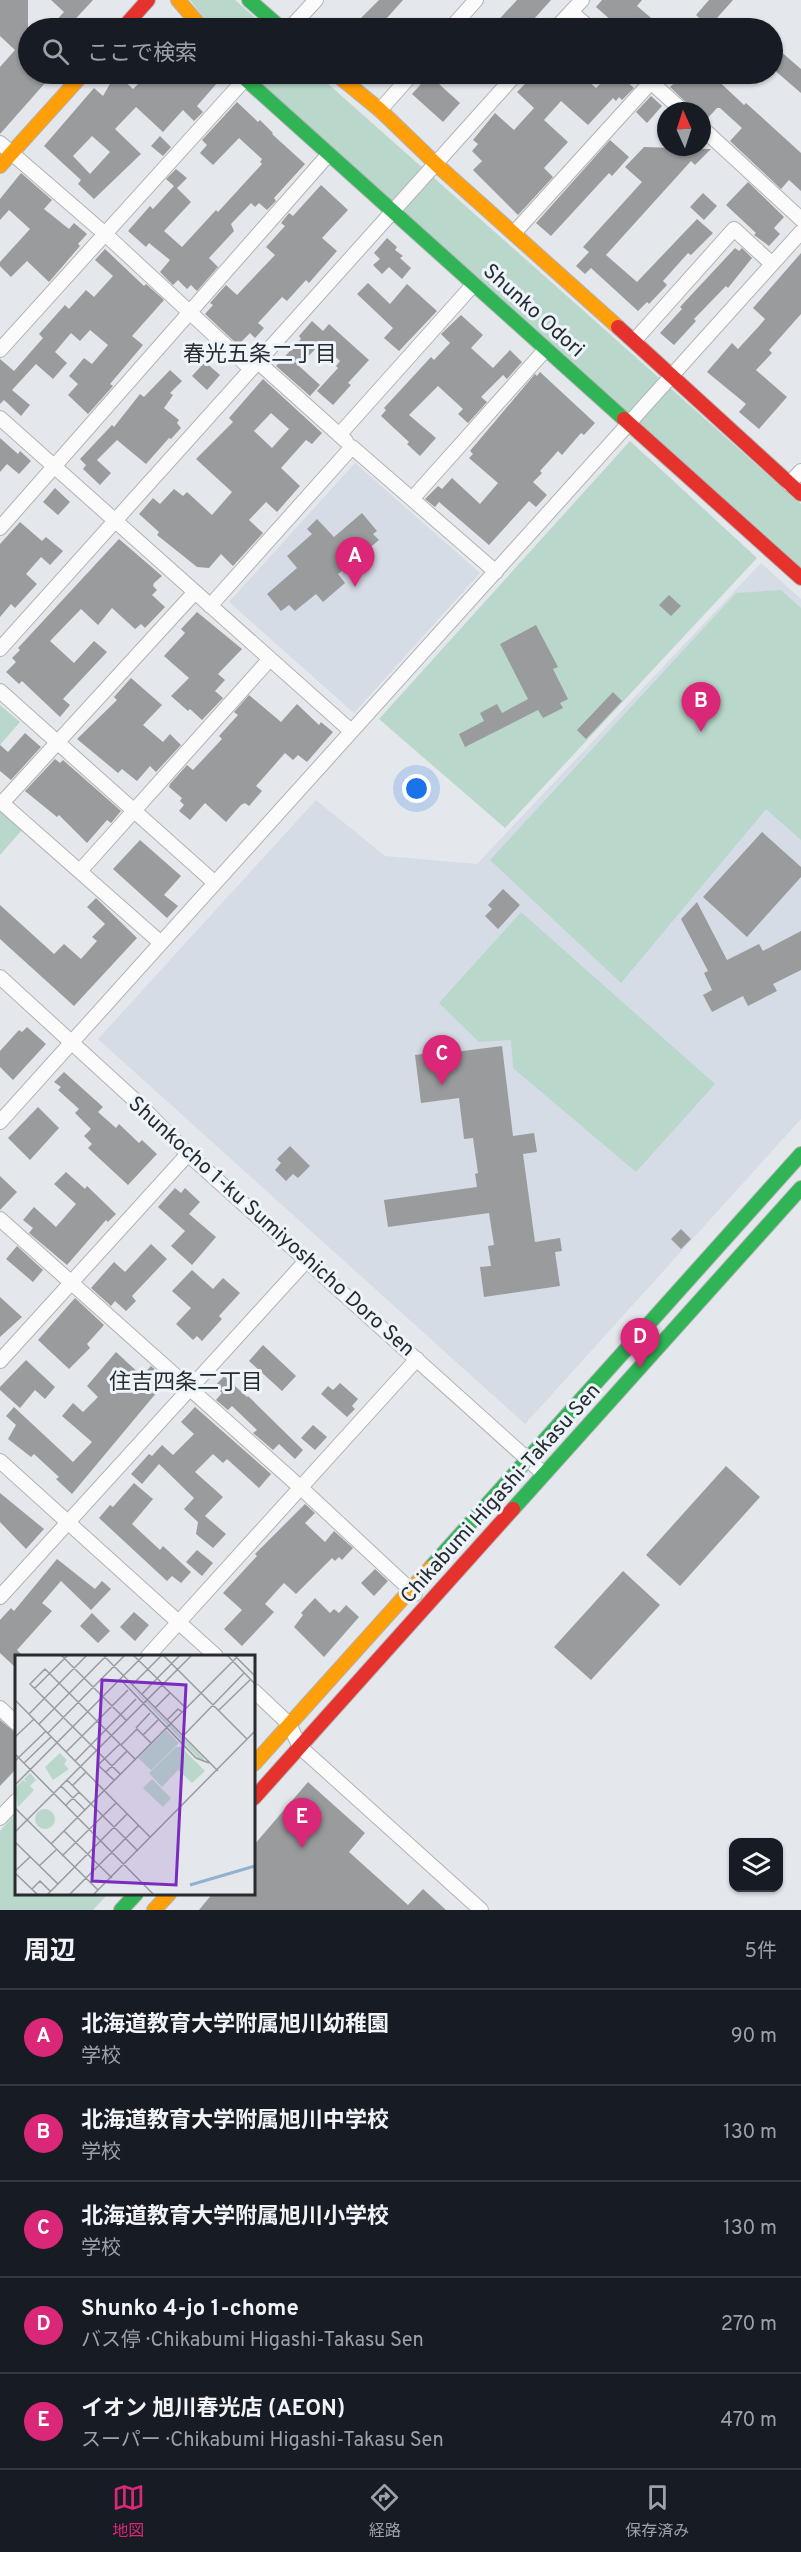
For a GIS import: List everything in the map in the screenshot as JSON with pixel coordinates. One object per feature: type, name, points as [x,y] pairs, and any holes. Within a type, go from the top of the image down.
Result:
[{"type":"main road","points":[[132,18],[148,0]]},
{"type":"main road","points":[[178,0],[193,18]]},
{"type":"main road","points":[[249,0],[270,18]]},
{"type":"main road","points":[[0,166],[74,84]]},
{"type":"main road","name":"Shunko Odori","points":[[252,84],[801,578]]},
{"type":"main road","name":"Shunko Odori","points":[[348,84],[380,110],[436,164],[801,494]]},
{"type":"main road","name":"Chikabumi Higashi-Takasu Sen","points":[[255,1763],[801,1154]]},
{"type":"main road","name":"Chikabumi Higashi-Takasu Sen","points":[[255,1797],[801,1188]]},
{"type":"main road","points":[[122,1910],[134,1895]]},
{"type":"main road","points":[[154,1910],[167,1895]]},
{"type":"street","points":[[299,18],[316,0]]},
{"type":"street","points":[[460,18],[476,0]]},
{"type":"street","points":[[563,18],[573,5],[583,18]]},
{"type":"street","points":[[0,350],[236,84]]},
{"type":"street","points":[[380,110],[403,84]]},
{"type":"street","points":[[0,649],[507,84]]},
{"type":"street","points":[[514,233],[641,84]]},
{"type":"street","points":[[653,84],[673,102]]},
{"type":"street","points":[[711,136],[801,219]]},
{"type":"street","points":[[0,142],[190,311],[339,435],[496,572]]},
{"type":"street","points":[[0,528],[328,155]]},
{"type":"street","points":[[634,341],[735,230],[771,263]]},
{"type":"street","points":[[0,1122],[801,232]]},
{"type":"street","points":[[339,435],[474,285]]},
{"type":"street","points":[[412,499],[546,349]]},
{"type":"street","points":[[0,418],[351,731]]},
{"type":"street","points":[[210,606],[352,447]]},
{"type":"street","points":[[789,484],[801,471]]},
{"type":"street","points":[[160,943],[2,804],[195,592]]},
{"type":"street","points":[[80,871],[269,660]]},
{"type":"street","points":[[0,691],[215,883]]},
{"type":"street","name":"Shunkocho 1-ku Sumiyoshicho Doro Sen","points":[[0,977],[306,1262],[544,1474]]},
{"type":"street","points":[[0,1361],[188,1154]]},
{"type":"street","points":[[0,1219],[300,1487],[428,1605]]},
{"type":"street","points":[[0,1597],[306,1262]]},
{"type":"street","points":[[149,1655],[417,1359]]},
{"type":"street","points":[[0,1461],[215,1655]]},
{"type":"street","points":[[255,1692],[289,1724],[300,1747],[481,1910]]},
{"type":"street","points":[[0,1708],[15,1722]]},
{"type":"street","points":[[0,1818],[15,1802]]},
{"type":"shaded area","points":[[355,463],[480,573],[354,713],[229,602]]},
{"type":"shaded area","points":[[761,563],[801,599],[801,1119],[525,1424],[98,1039],[316,800],[385,856],[477,864]]},
{"type":"green space","points":[[190,0],[235,0],[256,18],[204,18]]},
{"type":"green space","points":[[262,84],[328,84],[801,504],[801,569]]},
{"type":"green space","points":[[630,441],[757,558],[505,828],[379,719]]},
{"type":"green space","points":[[781,590],[801,608],[801,840],[766,809],[621,983],[490,860],[736,593]]},
{"type":"green space","points":[[0,705],[20,722],[0,745]]},
{"type":"green space","points":[[0,811],[22,830],[0,855]]},
{"type":"green space","points":[[521,912],[715,1084],[636,1172],[513,1068],[511,1040],[479,1042],[439,1003]]},
{"type":"green space","points":[[15,1814],[15,1895],[107,1895],[93,1910],[0,1910],[0,1831]]},
{"type":"building","points":[[0,0],[28,0],[28,18],[18,18],[18,84],[44,84],[0,134],[0,67],[15,50],[0,36]]},
{"type":"building","points":[[51,0],[93,0],[76,18],[58,18],[64,12]]},
{"type":"building","points":[[379,0],[403,0],[387,18],[361,18]]},
{"type":"building","points":[[517,0],[551,0],[535,18],[500,18]]},
{"type":"building","points":[[602,0],[642,0],[637,6],[651,18],[609,18],[596,7]]},
{"type":"building","points":[[709,0],[733,0],[717,18],[699,18],[696,15]]},
{"type":"building","points":[[783,53],[801,69],[801,93],[783,77]]},
{"type":"building","points":[[110,84],[128,84],[133,89],[138,84],[216,84],[197,106],[203,112],[194,121],[183,110],[163,132],[136,107],[115,129],[141,154],[94,199],[78,184],[81,180],[44,146],[94,88],[103,96]],"holes":[[[92,136],[110,152],[90,174],[73,156]]]},
{"type":"building","points":[[421,84],[439,84],[460,103],[443,122],[412,94]]},
{"type":"building","points":[[525,84],[591,84],[596,88],[600,84],[629,84],[634,88],[622,100],[619,97],[616,101],[613,98],[588,125],[561,101],[544,120],[568,142],[544,168],[553,177],[518,215],[473,170],[482,161],[472,151],[478,144],[473,140],[495,113],[514,130],[534,108],[517,92]]},
{"type":"building","points":[[673,84],[722,84],[801,153],[801,191],[789,180],[781,189],[730,141],[742,128],[720,108],[711,115],[711,102],[686,102],[670,87]]},
{"type":"building","points":[[651,96],[658,102],[657,112],[647,123],[636,112]]},
{"type":"building","points":[[237,102],[258,122],[260,120],[305,164],[274,198],[276,201],[267,210],[259,203],[255,207],[251,203],[231,224],[234,231],[209,258],[218,267],[197,291],[191,285],[187,289],[178,280],[173,285],[160,272],[170,260],[149,243],[146,247],[128,231],[150,206],[153,209],[174,186],[166,179],[176,169],[187,178],[177,188],[191,202],[164,231],[182,247],[262,164],[260,162],[262,159],[239,138],[213,165],[200,153],[207,145],[202,140]]},
{"type":"building","points":[[160,136],[171,147],[163,156],[151,146]]},
{"type":"building","points":[[610,140],[629,157],[612,176],[609,173],[551,236],[536,223]]},
{"type":"building","points":[[644,147],[657,147],[657,156],[704,156],[695,165],[691,161],[606,255],[637,282],[697,219],[713,233],[691,255],[688,253],[663,281],[667,285],[649,304],[647,302],[638,311],[591,268],[585,274],[576,266],[589,252],[583,247],[642,182],[625,167]]},
{"type":"building","points":[[21,173],[52,200],[44,209],[69,229],[74,223],[87,234],[78,244],[80,246],[49,282],[27,261],[11,277],[0,266],[0,262],[30,229],[9,210],[0,220],[0,199]]},
{"type":"building","points":[[748,182],[784,217],[774,228],[780,234],[769,246],[754,235],[756,233],[726,205]]},
{"type":"building","points":[[321,185],[348,210],[322,238],[337,251],[309,283],[306,280],[287,301],[282,297],[258,323],[264,328],[255,338],[250,333],[238,345],[205,314],[213,305],[210,303],[226,285],[237,295],[275,255],[266,247],[285,226],[281,223],[289,213],[293,216]]},
{"type":"building","points":[[703,193],[717,206],[704,220],[690,207]]},
{"type":"building","points":[[387,238],[397,247],[395,250],[403,256],[400,258],[411,268],[402,279],[389,267],[382,274],[373,265],[380,259],[374,253]]},
{"type":"building","points":[[735,248],[739,251],[742,248],[752,258],[728,288],[726,286],[694,319],[696,321],[674,345],[660,333],[682,309],[680,307]]},
{"type":"building","points":[[105,249],[144,286],[146,284],[164,300],[132,336],[143,345],[110,384],[113,386],[88,414],[68,395],[78,384],[69,376],[84,358],[92,364],[108,345],[90,330],[80,341],[71,333],[55,352],[67,363],[53,379],[36,364],[12,390],[30,405],[21,416],[4,400],[0,404],[0,359],[14,371],[43,338],[39,334],[65,305],[69,309],[86,290],[94,297],[113,276],[95,260]]},
{"type":"building","points":[[801,253],[801,314],[769,350],[772,353],[756,370],[787,397],[759,429],[739,412],[746,404],[707,372],[732,343],[738,349],[765,319],[753,308]]},
{"type":"building","points":[[368,283],[390,304],[407,284],[437,311],[399,351],[384,338],[393,328],[357,294]]},
{"type":"building","points":[[461,315],[483,335],[471,348],[493,368],[510,350],[522,362],[507,379],[503,375],[481,397],[487,402],[468,423],[458,414],[463,409],[438,386],[409,415],[436,438],[420,456],[407,444],[409,442],[381,416],[386,410],[384,408],[431,357],[434,360],[450,343],[441,334]]},
{"type":"building","points":[[312,321],[323,331],[329,324],[369,360],[348,383],[351,385],[333,405],[317,391],[338,368],[336,366],[340,361],[321,343],[299,366],[320,385],[310,396],[276,366],[301,339],[299,336]]},
{"type":"building","points":[[205,362],[220,375],[207,390],[192,376]]},
{"type":"building","points":[[170,370],[182,381],[170,393],[173,395],[164,408],[179,420],[177,423],[181,428],[146,464],[117,440],[97,460],[111,473],[100,485],[83,469],[86,465],[80,459],[112,425],[114,427],[140,394],[144,397]]},
{"type":"building","points":[[540,372],[595,423],[584,435],[581,433],[562,455],[558,451],[540,471],[542,473],[533,482],[547,495],[536,507],[529,501],[489,545],[439,502],[435,507],[425,499],[438,486],[442,489],[452,478],[480,504],[498,483],[469,458],[473,454],[470,451],[535,374],[537,376]]},
{"type":"building","points":[[263,379],[322,433],[312,444],[306,440],[281,468],[300,486],[277,512],[266,502],[249,520],[263,533],[233,566],[221,554],[209,568],[197,567],[157,535],[159,532],[139,514],[153,498],[160,504],[174,489],[183,496],[187,492],[212,515],[232,492],[196,459],[233,422],[229,418]],"holes":[[[271,413],[289,429],[272,448],[254,431]]]},
{"type":"building","points":[[0,438],[18,454],[20,451],[31,461],[19,474],[7,464],[0,472]]},
{"type":"building","points":[[55,488],[70,502],[58,515],[43,502]]},
{"type":"building","points":[[362,513],[377,531],[373,534],[379,540],[338,574],[345,583],[323,602],[316,594],[295,611],[289,605],[281,611],[267,594],[297,568],[287,556],[312,534],[307,529],[317,519],[334,537]]},
{"type":"building","points":[[20,522],[42,541],[46,537],[63,551],[50,565],[41,557],[26,574],[37,584],[15,608],[11,604],[0,617],[0,544]]},
{"type":"building","points":[[119,539],[162,576],[154,583],[153,586],[157,590],[152,595],[165,607],[145,628],[141,624],[135,629],[112,608],[98,625],[81,609],[50,641],[74,663],[94,641],[107,652],[63,699],[70,705],[60,717],[22,681],[19,684],[6,672],[16,662],[12,658],[20,650],[18,648]]},
{"type":"building","points":[[669,595],[681,606],[671,616],[659,605]]},
{"type":"building","points":[[197,612],[242,649],[218,674],[225,680],[215,691],[223,698],[202,720],[171,696],[189,678],[164,656],[185,633],[181,629]]},
{"type":"building","points":[[536,625],[558,667],[553,669],[568,699],[560,703],[563,708],[543,718],[538,710],[465,747],[459,734],[484,721],[480,713],[497,704],[502,713],[528,699],[500,644]]},
{"type":"building","points":[[131,678],[162,705],[143,725],[163,742],[170,734],[181,745],[156,772],[150,766],[137,781],[122,769],[118,773],[77,739],[117,700],[114,697]]},
{"type":"building","points":[[613,692],[622,701],[586,739],[577,730]]},
{"type":"building","points":[[249,695],[281,722],[297,704],[319,725],[321,722],[333,732],[307,762],[298,755],[293,760],[285,753],[256,786],[262,791],[249,806],[245,803],[241,805],[226,822],[205,803],[190,820],[179,811],[184,805],[180,801],[182,798],[169,787],[170,784],[187,765],[193,770],[222,739],[219,736],[238,715],[234,712]]},
{"type":"building","points":[[25,733],[41,747],[11,780],[0,771],[0,745],[8,752]]},
{"type":"building","points":[[55,759],[60,763],[63,760],[121,811],[111,823],[107,820],[87,843],[59,815],[57,817],[25,791]]},
{"type":"building","points":[[762,832],[801,867],[801,877],[747,937],[703,897]]},
{"type":"building","points":[[140,840],[181,876],[164,895],[178,906],[167,918],[113,869]]},
{"type":"building","points":[[503,889],[520,905],[498,929],[485,916],[492,909],[488,905]]},
{"type":"building","points":[[96,898],[137,938],[74,1006],[0,939],[0,905],[54,954],[64,944],[81,959],[97,941],[92,937],[105,924],[87,907]]},
{"type":"building","points":[[697,902],[727,960],[759,944],[763,951],[801,931],[801,970],[773,984],[777,991],[748,1006],[743,996],[712,1012],[703,995],[712,990],[704,973],[708,971],[681,919]]},
{"type":"building","points":[[27,1027],[46,1044],[13,1080],[0,1067],[0,1051],[19,1030],[22,1032]]},
{"type":"building","points":[[502,1046],[513,1136],[534,1133],[537,1152],[523,1154],[535,1242],[560,1238],[562,1251],[555,1252],[560,1286],[484,1297],[480,1267],[491,1266],[488,1246],[494,1245],[489,1213],[388,1227],[384,1200],[477,1187],[475,1174],[478,1173],[473,1138],[464,1139],[459,1098],[421,1103],[415,1055]]},
{"type":"building","points":[[64,1072],[103,1107],[98,1112],[116,1128],[119,1124],[139,1143],[142,1140],[157,1154],[128,1185],[88,1148],[92,1144],[84,1136],[91,1129],[75,1113],[79,1109],[58,1090],[61,1087],[54,1082]]},
{"type":"building","points":[[38,1107],[59,1128],[30,1160],[8,1138]]},
{"type":"building","points":[[290,1146],[310,1166],[298,1178],[293,1174],[286,1181],[275,1170],[281,1163],[277,1159]]},
{"type":"building","points":[[66,1172],[85,1189],[87,1186],[116,1214],[108,1222],[106,1220],[67,1265],[29,1233],[33,1228],[23,1220],[34,1207],[56,1227],[76,1204],[54,1184]]},
{"type":"building","points":[[0,1176],[17,1192],[0,1210]]},
{"type":"building","points":[[175,1188],[181,1193],[185,1188],[200,1202],[189,1214],[216,1237],[192,1265],[171,1246],[185,1231],[158,1207]]},
{"type":"building","points":[[681,1229],[691,1239],[681,1249],[671,1239]]},
{"type":"building","points":[[151,1244],[167,1259],[132,1296],[136,1301],[126,1311],[115,1301],[111,1306],[91,1288],[114,1262],[125,1272]]},
{"type":"building","points":[[17,1246],[43,1270],[33,1282],[6,1259]]},
{"type":"building","points":[[192,1270],[213,1289],[223,1278],[240,1293],[219,1316],[222,1319],[202,1341],[197,1336],[193,1340],[176,1324],[191,1308],[172,1291]]},
{"type":"building","points":[[0,1297],[22,1317],[0,1337]]},
{"type":"building","points":[[75,1298],[104,1325],[87,1344],[90,1348],[69,1369],[38,1340]]},
{"type":"building","points":[[263,1345],[296,1376],[282,1391],[249,1361]]},
{"type":"building","points":[[116,1352],[142,1376],[151,1366],[167,1380],[72,1494],[56,1479],[59,1477],[34,1454],[31,1457],[8,1439],[16,1425],[6,1416],[14,1407],[73,1462],[92,1442],[62,1416],[73,1403],[83,1412],[98,1397],[87,1386]]},
{"type":"building","points":[[26,1360],[55,1387],[45,1399],[35,1390],[20,1408],[0,1390],[0,1387]]},
{"type":"building","points":[[224,1376],[248,1396],[303,1450],[295,1459],[279,1444],[273,1450],[253,1433],[257,1430],[232,1406],[228,1410],[216,1400],[222,1393],[215,1386]]},
{"type":"building","points":[[340,1383],[358,1399],[352,1406],[355,1409],[347,1417],[321,1394],[328,1386],[333,1390]]},
{"type":"building","points":[[195,1407],[271,1474],[259,1488],[227,1459],[223,1463],[213,1454],[195,1472],[223,1497],[205,1516],[226,1534],[213,1548],[196,1534],[198,1522],[184,1509],[194,1498],[159,1464],[142,1484],[131,1474],[149,1454],[152,1456],[162,1445],[173,1455],[194,1434],[181,1422]]},
{"type":"building","points":[[313,1425],[327,1437],[315,1450],[301,1438]]},
{"type":"building","points":[[726,1466],[760,1497],[680,1586],[646,1555]]},
{"type":"building","points":[[134,1483],[153,1499],[132,1524],[160,1550],[163,1546],[191,1572],[181,1583],[172,1576],[167,1581],[99,1518],[110,1505],[113,1507]]},
{"type":"building","points":[[0,1493],[44,1529],[26,1549],[0,1522]]},
{"type":"building","points":[[305,1504],[315,1513],[305,1523],[325,1542],[334,1531],[353,1548],[342,1560],[339,1557],[335,1561],[332,1558],[296,1594],[284,1583],[265,1604],[274,1612],[242,1646],[224,1629],[242,1610],[223,1593],[257,1556],[255,1554]]},
{"type":"building","points":[[197,1550],[213,1563],[202,1576],[186,1562]]},
{"type":"building","points":[[57,1559],[95,1589],[102,1581],[111,1589],[91,1610],[61,1581],[42,1603],[52,1611],[17,1650],[22,1655],[15,1655],[14,1666],[0,1653],[0,1620],[11,1608],[14,1611]]},
{"type":"building","points":[[375,1569],[388,1581],[374,1596],[361,1583]]},
{"type":"building","points":[[623,1571],[660,1605],[591,1680],[554,1647]]},
{"type":"building","points":[[315,1598],[330,1613],[334,1609],[339,1613],[346,1605],[359,1617],[324,1657],[294,1627],[303,1615],[301,1613]]},
{"type":"building","points":[[134,1612],[149,1625],[135,1641],[120,1627]]},
{"type":"building","points":[[92,1613],[110,1631],[98,1643],[80,1626]]},
{"type":"building","points":[[0,1720],[15,1732],[15,1770],[0,1786]]},
{"type":"building","points":[[308,1782],[365,1833],[349,1852],[408,1905],[423,1889],[446,1910],[199,1910],[211,1895],[255,1895],[255,1844]]},
{"type":"traffic: fast","points":[[249,0],[270,18]]},
{"type":"traffic: fast","points":[[251,84],[624,419]]},
{"type":"traffic: fast","points":[[431,1567],[801,1154]]},
{"type":"traffic: fast","points":[[513,1509],[801,1188]]},
{"type":"traffic: fast","points":[[121,1910],[135,1895]]},
{"type":"traffic: slow","points":[[178,0],[193,18]]},
{"type":"traffic: slow","points":[[0,166],[74,84]]},
{"type":"traffic: slow","points":[[348,84],[380,110],[436,164],[618,327]]},
{"type":"traffic: slow","points":[[255,1763],[431,1567]]},
{"type":"traffic: slow","points":[[154,1910],[168,1895]]},
{"type":"traffic: jam","points":[[132,18],[148,0]]},
{"type":"traffic: jam","points":[[618,327],[801,494]]},
{"type":"traffic: jam","points":[[624,419],[801,578]]},
{"type":"traffic: jam","points":[[255,1797],[513,1509]]},
{"type":"place","name":"北海道教育大学附属旭川幼稚園","points":[[355,587]]},
{"type":"place","name":"北海道教育大学附属旭川中学校","points":[[701,732]]},
{"type":"place","name":"北海道教育大学附属旭川小学校","points":[[442,1085]]},
{"type":"place","name":"Shunko 4-jo 1-chome","points":[[640,1368]]},
{"type":"place","name":"イオン 旭川春光店 (AEON)","points":[[302,1848]]},
{"type":"district","name":"春光五条二丁目","points":[[260,353]]},
{"type":"district","name":"住吉四条二丁目","points":[[186,1381]]}]
